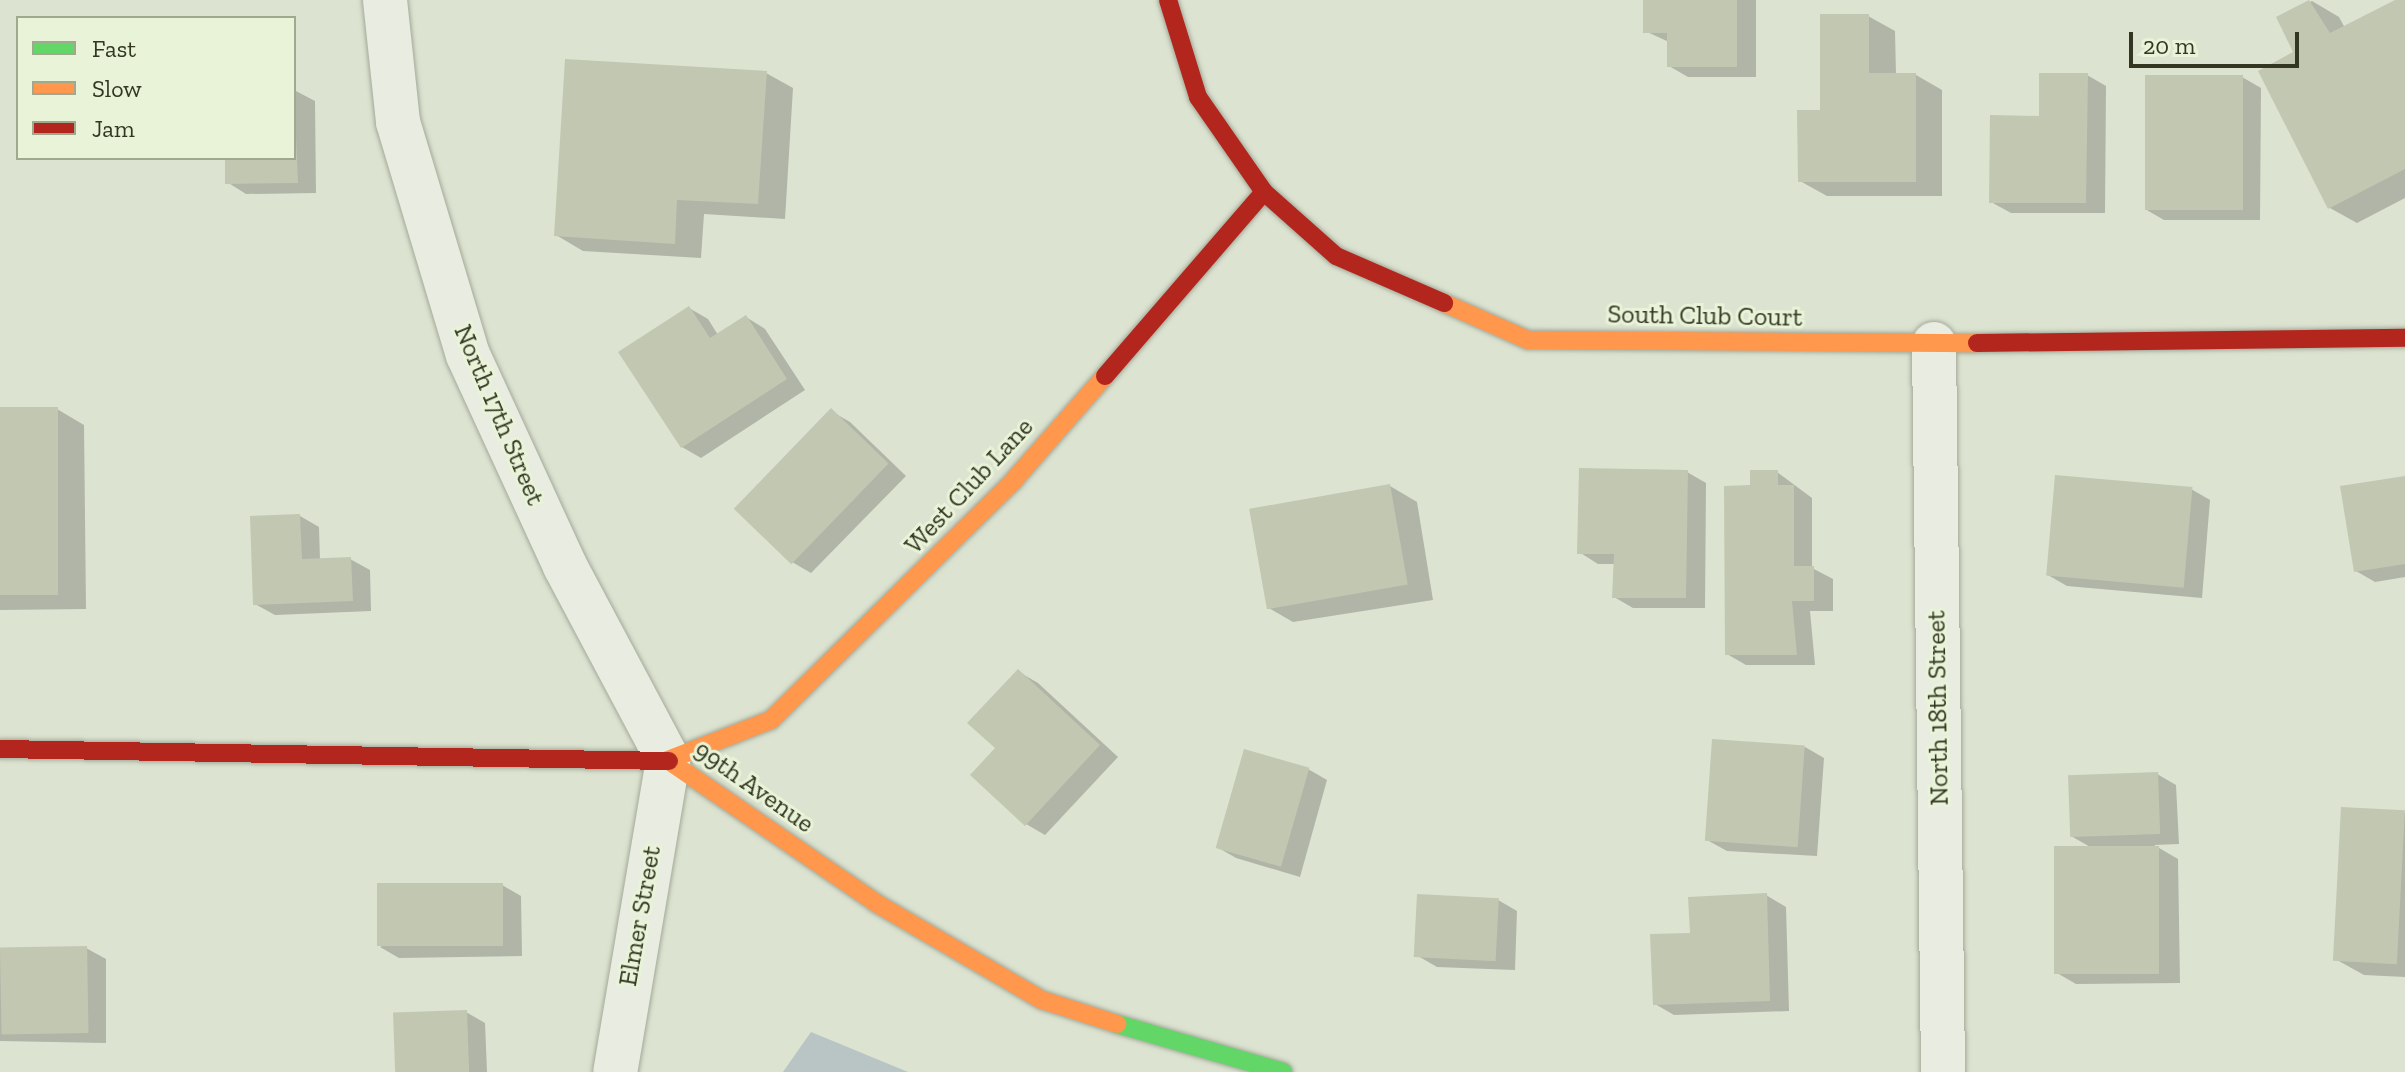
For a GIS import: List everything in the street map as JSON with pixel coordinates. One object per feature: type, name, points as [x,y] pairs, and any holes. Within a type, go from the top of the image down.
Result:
[{"type":"street","name":"North 17th Street","points":[[385,0],[398,122],[468,355],[565,566],[668,760]]},
{"type":"street","name":"South Club Court","points":[[1168,0],[1198,97],[1264,192],[1336,256],[1528,340],[1934,344],[2405,338]]},
{"type":"street","name":"West Club Lane","points":[[668,760],[771,720],[867,630],[1014,480],[1264,192]]},
{"type":"street","name":"North 18th Street","points":[[1934,344],[1943,1072]]},
{"type":"street","name":"99th Avenue","points":[[0,749],[668,760],[876,903],[1042,1000],[1242,1064],[1283,1072]]},
{"type":"street","name":"Elmer Street","points":[[615,1072],[668,760]]},
{"type":"shaded area","points":[[811,1032],[908,1072],[783,1072]]},
{"type":"building","points":[[1643,0],[1737,0],[1737,67],[1667,67],[1667,33],[1643,33]]},
{"type":"building","points":[[2309,0],[2330,33],[2395,0],[2405,0],[2405,169],[2328,209],[2258,71],[2293,52],[2276,17]]},
{"type":"building","points":[[1820,14],[1869,14],[1869,73],[1916,73],[1916,182],[1798,182],[1797,110],[1820,110]]},
{"type":"building","points":[[565,59],[767,71],[758,204],[677,200],[675,244],[554,236]]},
{"type":"building","points":[[2039,73],[2088,73],[2086,203],[1989,203],[1990,115],[2039,116]]},
{"type":"building","points":[[2145,75],[2243,75],[2243,210],[2145,210]]},
{"type":"building","points":[[296,136],[298,183],[225,184],[225,160],[296,160]]},
{"type":"building","points":[[689,306],[710,338],[746,315],[787,379],[681,448],[618,352]]},
{"type":"building","points":[[0,407],[58,407],[58,595],[0,595]]},
{"type":"building","points":[[831,408],[889,464],[791,564],[734,509]]},
{"type":"building","points":[[1579,468],[1688,470],[1686,598],[1612,598],[1614,554],[1577,554]]},
{"type":"building","points":[[1750,470],[1778,470],[1778,485],[1794,485],[1794,566],[1814,566],[1814,601],[1792,601],[1797,655],[1725,655],[1724,486],[1750,485]]},
{"type":"building","points":[[2055,475],[2192,487],[2184,588],[2046,576]]},
{"type":"building","points":[[2405,476],[2405,564],[2354,572],[2340,486]]},
{"type":"building","points":[[1390,484],[1408,584],[1267,609],[1249,509]]},
{"type":"building","points":[[300,514],[302,559],[351,557],[353,601],[253,605],[250,516]]},
{"type":"building","points":[[1018,669],[1100,745],[1025,826],[970,775],[995,748],[967,723]]},
{"type":"building","points":[[1712,739],[1805,745],[1798,847],[1705,841]]},
{"type":"building","points":[[1244,749],[1309,768],[1281,867],[1216,848]]},
{"type":"building","points":[[2158,772],[2160,834],[2070,837],[2068,775]]},
{"type":"building","points":[[2341,807],[2405,810],[2397,964],[2333,961]]},
{"type":"building","points":[[2054,846],[2159,846],[2159,974],[2054,974]]},
{"type":"building","points":[[377,883],[503,883],[503,946],[377,946]]},
{"type":"building","points":[[1767,893],[1770,1001],[1653,1005],[1650,934],[1690,933],[1688,897]]},
{"type":"building","points":[[1417,894],[1499,898],[1496,961],[1414,957]]},
{"type":"building","points":[[87,946],[89,1033],[2,1035],[0,948]]},
{"type":"building","points":[[467,1010],[469,1072],[395,1072],[393,1013]]},
{"type":"traffic: fast","points":[[1117,1024],[1283,1072]]},
{"type":"traffic: slow","points":[[1444,303],[1528,340],[1977,343]]},
{"type":"traffic: slow","points":[[668,760],[771,720],[1014,480],[1105,376]]},
{"type":"traffic: slow","points":[[669,761],[876,903],[1042,1000],[1117,1024]]},
{"type":"traffic: jam","points":[[1168,0],[1198,97],[1264,192],[1336,256],[1444,303]]},
{"type":"traffic: jam","points":[[1105,376],[1264,192]]},
{"type":"traffic: jam","points":[[1977,343],[2405,338]]},
{"type":"traffic: jam","points":[[0,749],[669,761]]}]
